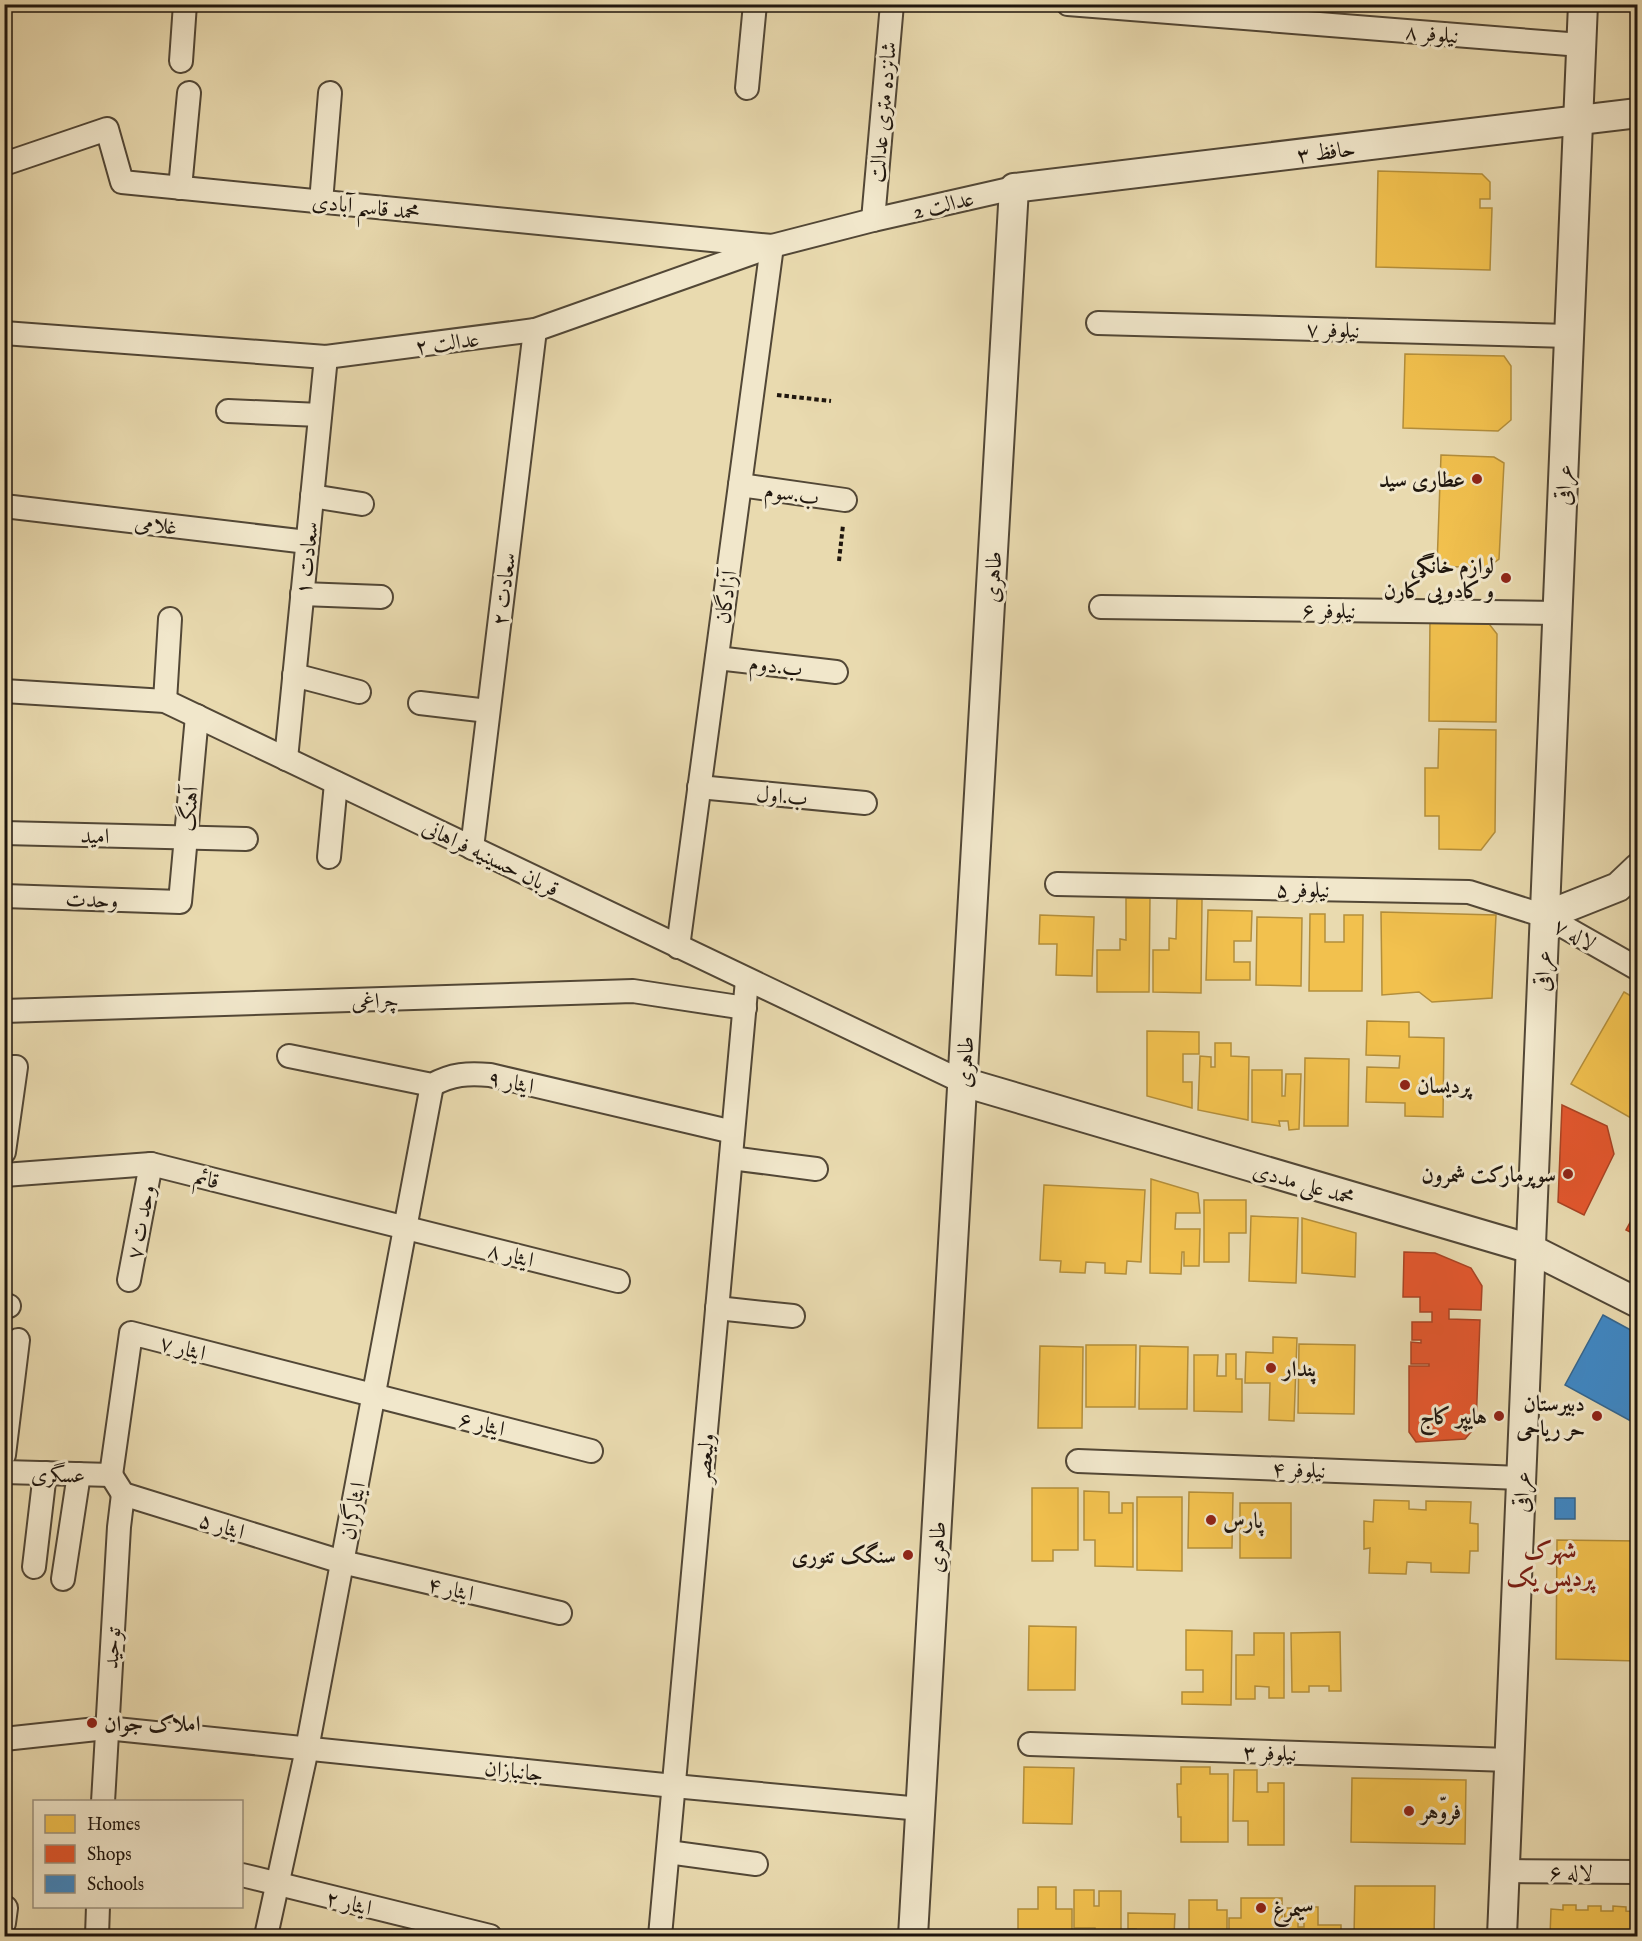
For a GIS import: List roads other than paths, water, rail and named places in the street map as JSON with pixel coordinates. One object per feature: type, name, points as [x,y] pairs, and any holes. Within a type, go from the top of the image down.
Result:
[{"type":"street","points":[[181,61],[185,4]]},
{"type":"street","points":[[747,88],[755,4]]},
{"type":"street","name":"شانزده متری عدالت","points":[[873,220],[892,4]]},
{"type":"street","name":"نیلوفر ۸","points":[[1068,4],[1581,45]]},
{"type":"street","name":"عراقی","points":[[1502,1936],[1583,4]]},
{"type":"street","points":[[180,188],[189,93]]},
{"type":"street","points":[[321,202],[330,93]]},
{"type":"street","name":"حافظ ۳","points":[[1014,188],[1638,113]]},
{"type":"street","name":"محمد قاسم آبادی","points":[[4,164],[107,129],[122,182],[772,246]]},
{"type":"street","name":"عدالت 2","points":[[873,220],[1014,188]]},
{"type":"street","name":"طاهری","points":[[913,1936],[1014,188]]},
{"type":"street","name":"عدالت ۲","points":[[4,333],[326,357],[535,330],[772,246],[873,220]]},
{"type":"street","name":"آزادگان","points":[[678,947],[772,246]]},
{"type":"street","name":"نیلوفر ۷","points":[[1098,323],[1569,336]]},
{"type":"street","name":"سعادت ۲","points":[[472,848],[535,330]]},
{"type":"street","name":"سعادت ۱","points":[[286,759],[326,357]]},
{"type":"street","points":[[228,411],[320,415]]},
{"type":"street","name":"ب.سوم","points":[[740,485],[845,500]]},
{"type":"street","points":[[312,496],[362,504]]},
{"type":"street","name":"غلامی","points":[[4,506],[307,542]]},
{"type":"street","points":[[302,594],[381,597]]},
{"type":"street","name":"نیلوفر ۶","points":[[1101,607],[1557,613]]},
{"type":"street","points":[[165,700],[170,619]]},
{"type":"street","name":"ب.دوم","points":[[717,658],[836,672]]},
{"type":"street","points":[[294,675],[359,692]]},
{"type":"street","name":"قربان حسینیه فراهانی","points":[[4,691],[165,700],[963,1082]]},
{"type":"street","points":[[420,703],[488,711]]},
{"type":"street","name":"آهنگ","points":[[180,902],[197,716]]},
{"type":"street","points":[[329,857],[336,783]]},
{"type":"street","name":"ب.اول","points":[[699,787],[865,803]]},
{"type":"street","name":"امید","points":[[4,833],[246,839]]},
{"type":"street","points":[[1545,916],[1618,887],[1638,868]]},
{"type":"street","name":"نیلوفر ۵","points":[[1057,884],[1469,892],[1545,916]]},
{"type":"street","name":"وحدت","points":[[4,896],[180,902]]},
{"type":"street","name":"لاله ۷","points":[[1545,916],[1638,969]]},
{"type":"street","name":"ولیعصر","points":[[660,1936],[747,980]]},
{"type":"street","name":"چراغی","points":[[4,1011],[633,991],[745,1008]]},
{"type":"street","points":[[289,1056],[432,1085]]},
{"type":"street","points":[[4,1068],[16,1068],[4,1152]]},
{"type":"street","name":"ایثار ۹","points":[[432,1085],[446,1078],[466,1073],[490,1075],[733,1132]]},
{"type":"street","name":"محمد علی مددی","points":[[963,1082],[1531,1249],[1638,1303]]},
{"type":"street","name":"ایثارگران","points":[[266,1936],[307,1749],[432,1085]]},
{"type":"street","points":[[731,1158],[816,1169]]},
{"type":"street","name":"قائم","points":[[4,1175],[151,1164],[405,1227]]},
{"type":"street","name":"وحد ت ۷","points":[[129,1280],[151,1164]]},
{"type":"street","name":"ایثار ۸","points":[[405,1227],[618,1281]]},
{"type":"street","points":[[717,1308],[793,1316]]},
{"type":"street","name":"ایثار ۷","points":[[111,1475],[131,1333],[374,1396]]},
{"type":"street","points":[[4,1455],[18,1340]]},
{"type":"street","name":"ایثار ۶","points":[[374,1396],[591,1451]]},
{"type":"street","name":"نیلوفر ۴","points":[[1078,1461],[1521,1478]]},
{"type":"street","name":"عسگری","points":[[4,1472],[111,1475]]},
{"type":"street","points":[[34,1567],[45,1473]]},
{"type":"street","points":[[63,1579],[79,1474]]},
{"type":"street","points":[[111,1475],[123,1494]]},
{"type":"street","name":"ایثار ۵","points":[[123,1494],[342,1562]]},
{"type":"street","name":"توحید","points":[[103,1800],[118,1527],[123,1494]]},
{"type":"street","name":"ایثار ۴","points":[[342,1562],[560,1613]]},
{"type":"street","name":"جانبازان","points":[[4,1738],[106,1728],[921,1809]]},
{"type":"street","name":"نیلوفر ۳","points":[[1030,1744],[1509,1760]]},
{"type":"street","points":[[668,1852],[756,1864]]},
{"type":"street","name":"لاله ۶","points":[[1505,1871],[1638,1872]]},
{"type":"street","name":"ایثار ۲","points":[[243,1875],[490,1936]]},
{"type":"street","points":[[97,1936],[98,1908]]},
{"type":"place","name":"عطاری سید","points":[[1477,479]]},
{"type":"place","name":"لوازم خانگی و کادویی کارن","points":[[1506,578]]},
{"type":"place","name":"پردیسان","points":[[1405,1085]]},
{"type":"place","name":"سوپرمارکت شمرون","points":[[1568,1174]]},
{"type":"place","name":"پندار","points":[[1271,1368]]},
{"type":"place","name":"هایپر کاج","points":[[1499,1416]]},
{"type":"place","name":"دبیرستان حر ریاحی","points":[[1597,1416]]},
{"type":"place","name":"پارس","points":[[1211,1520]]},
{"type":"place","name":"سنگک تنوری","points":[[908,1555]]},
{"type":"place","name":"املاک جوان","points":[[92,1723]]},
{"type":"place","name":"فروّهر","points":[[1409,1811]]},
{"type":"place","name":"سیمرغ","points":[[1261,1908]]},
{"type":"district","name":"شهرک پردیس یک","points":[[1550,1564]]}]
